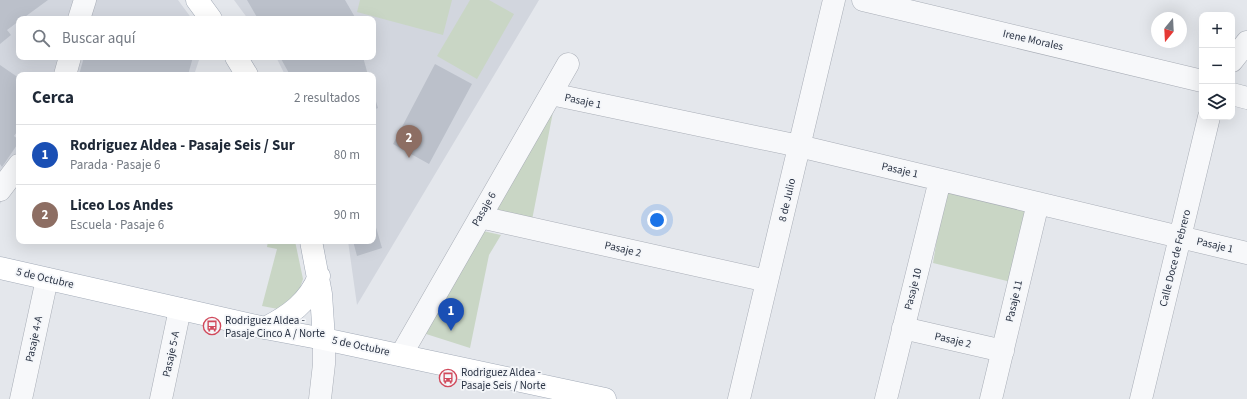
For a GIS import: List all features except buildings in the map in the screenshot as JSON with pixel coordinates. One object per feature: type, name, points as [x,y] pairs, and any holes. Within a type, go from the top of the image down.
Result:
[{"type":"main road","points":[[197,0],[209,16]]},
{"type":"main road","points":[[238,60],[245,72]]},
{"type":"main road","points":[[312,244],[319,276],[324,338]]},
{"type":"main road","name":"5 de Octubre","points":[[0,268],[264,328],[324,338],[593,398]]},
{"type":"main road","points":[[264,328],[298,308],[311,293],[319,276]]},
{"type":"street","points":[[81,16],[85,0]]},
{"type":"street","name":"8 de Julio","points":[[739,399],[834,0]]},
{"type":"street","name":"Irene Morales","points":[[863,0],[1199,80]]},
{"type":"street","points":[[1235,57],[1247,42]]},
{"type":"street","points":[[66,72],[69,60]]},
{"type":"street","name":"Pasaje 6","points":[[402,355],[568,64]]},
{"type":"street","name":"Pasaje 1","points":[[551,94],[799,146],[1247,253]]},
{"type":"street","points":[[1235,95],[1247,98]]},
{"type":"street","name":"Calle Doce de Febrero","points":[[1141,399],[1208,120]]},
{"type":"street","points":[[0,190],[16,169]]},
{"type":"street","name":"Pasaje 10","points":[[886,399],[940,180]]},
{"type":"street","name":"Pasaje 11","points":[[991,399],[1038,203]]},
{"type":"street","name":"Pasaje 2","points":[[480,217],[767,282]]},
{"type":"street","name":"Pasaje 4-A","points":[[21,399],[47,278]]},
{"type":"street","name":"Pasaje 5-A","points":[[161,399],[180,308]]},
{"type":"street","name":"Pasaje 2","points":[[904,328],[1002,351]]},
{"type":"street","points":[[320,399],[324,364],[324,338]]},
{"type":"shaded area","points":[[0,0],[178,0],[190,16],[16,16],[16,60],[199,60],[195,72],[16,72],[16,188],[10,187],[0,204]]},
{"type":"shaded area","points":[[234,0],[539,0],[357,305],[348,244],[376,244],[376,72],[284,72],[278,60],[376,60],[376,16],[246,16]]},
{"type":"green space","points":[[360,0],[452,0],[443,35],[357,12]]},
{"type":"green space","points":[[470,0],[489,0],[514,14],[477,79],[437,56]]},
{"type":"green space","points":[[553,112],[532,220],[495,211]]},
{"type":"green space","points":[[953,190],[1027,206],[1011,282],[933,263],[944,195]]},
{"type":"green space","points":[[483,231],[501,235],[489,255],[470,348],[423,333]]},
{"type":"green space","points":[[268,244],[296,244],[303,279],[299,291],[278,309],[262,306],[277,249],[267,247]]},
{"type":"place","name":"Liceo Los Andes","points":[[409,158]]},
{"type":"place","name":"Rodriguez Aldea - Pasaje Cinco A / Norte","points":[[212,326]]},
{"type":"place","name":"Rodriguez Aldea - Pasaje Seis / Sur","points":[[451,331]]},
{"type":"place","name":"Rodriguez Aldea - Pasaje Seis / Norte","points":[[448,378]]}]
